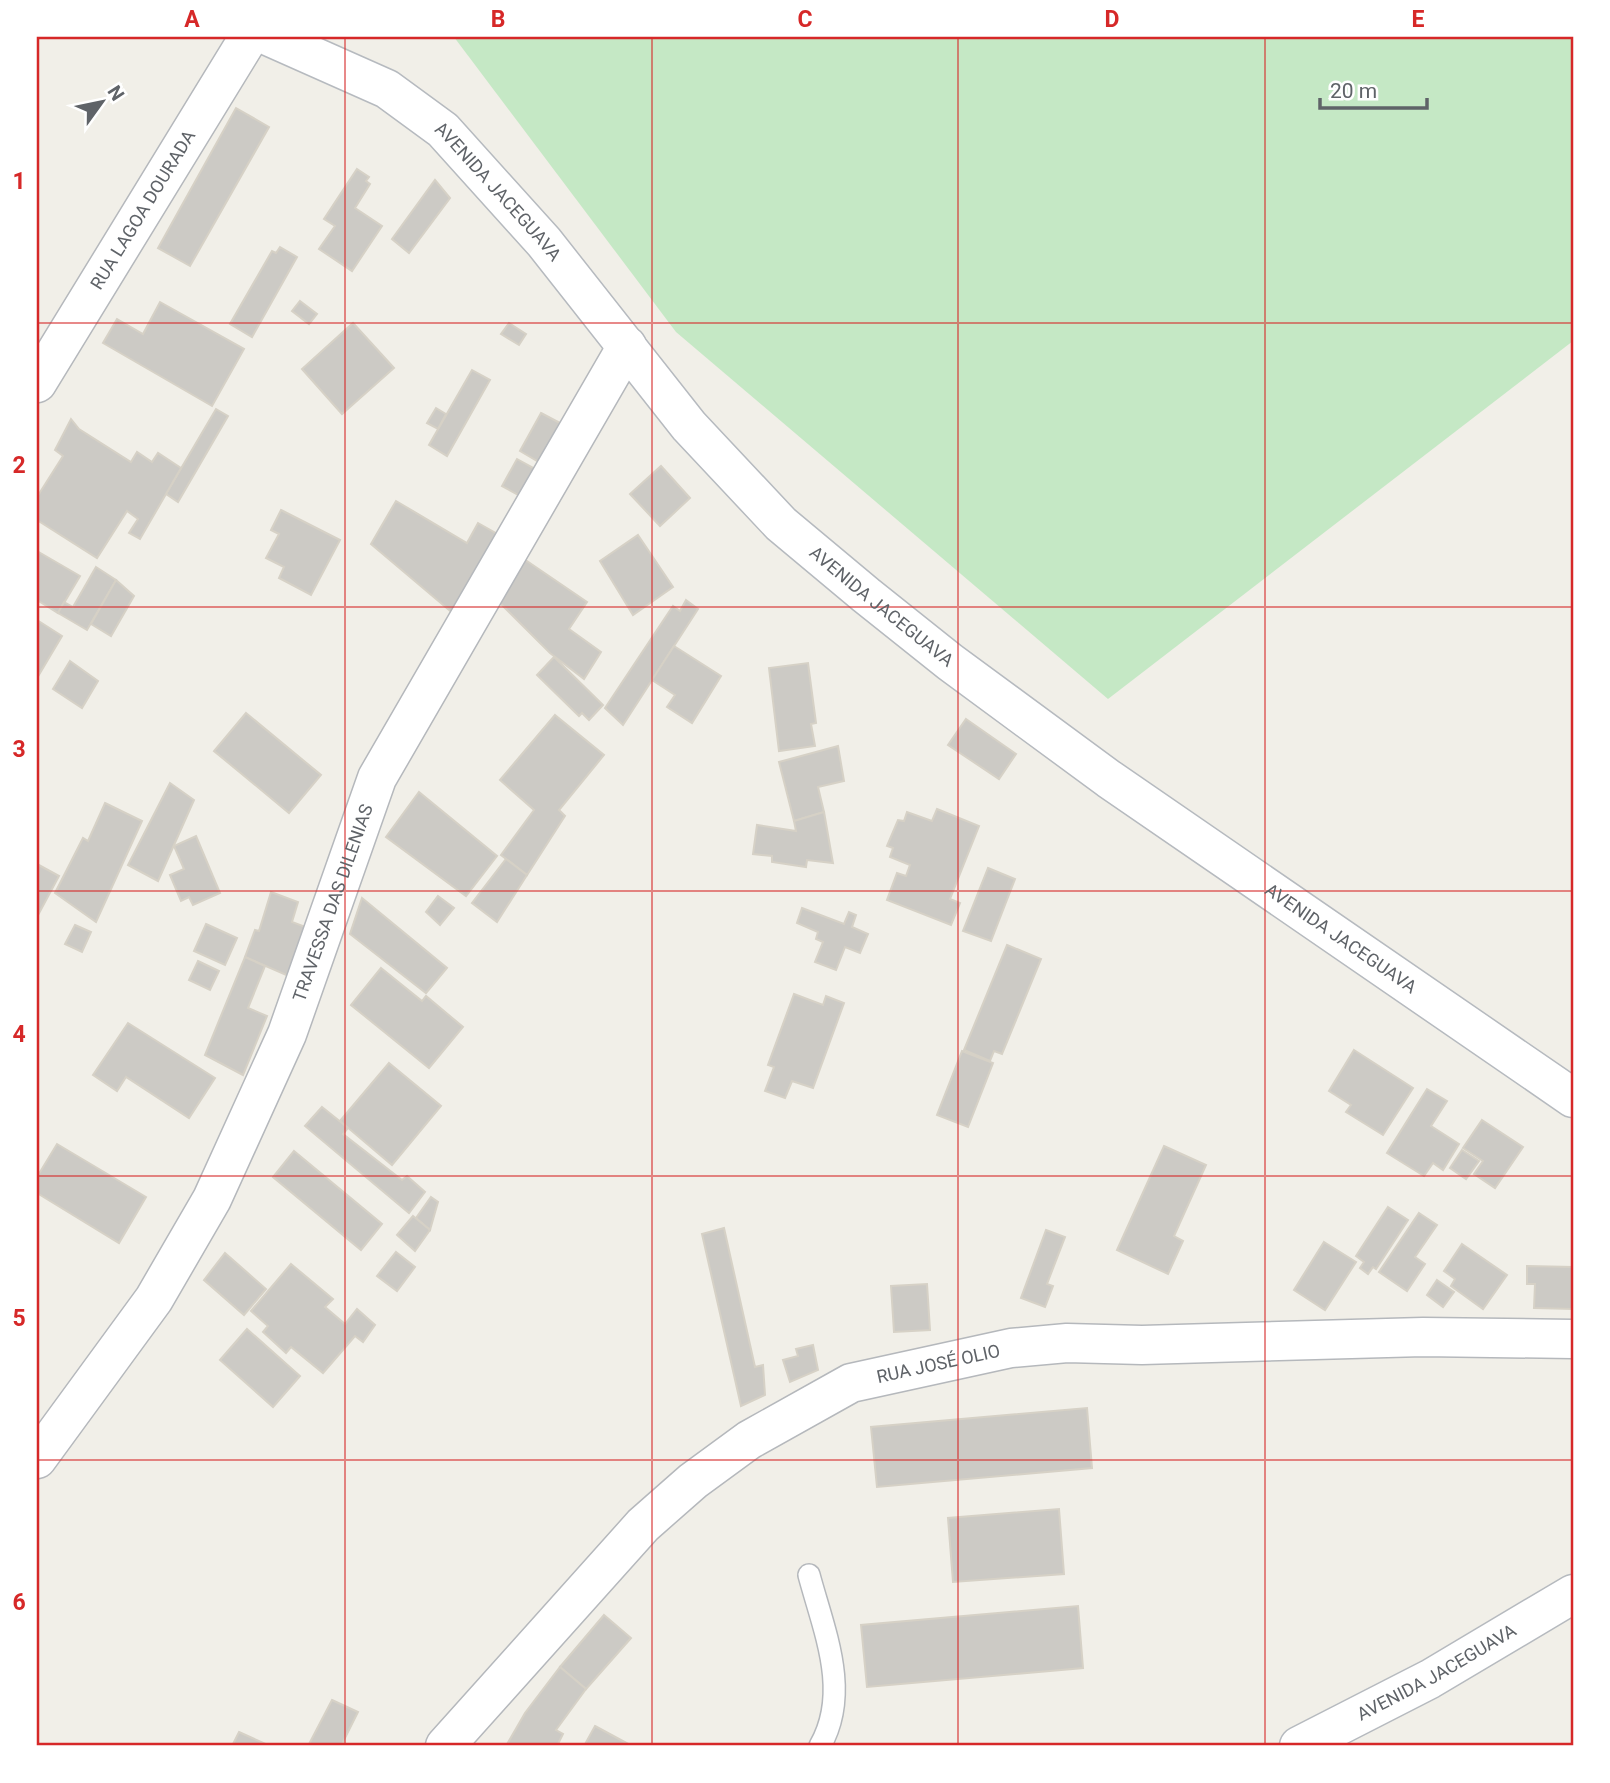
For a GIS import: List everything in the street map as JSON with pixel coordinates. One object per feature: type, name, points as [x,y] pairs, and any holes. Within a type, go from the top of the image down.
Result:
[{"type":"street","name":"RUA LAGOA DOURADA","points":[[37,383],[123,238],[249,37]]},
{"type":"street","name":"AVENIDA JACEGUAVA","points":[[270,37],[387,89],[443,130],[544,242],[689,426],[781,524],[950,662],[1110,779],[1573,1098]]},
{"type":"street","name":"TRAVESSA DAS DILENIAS","points":[[37,1458],[154,1299],[212,1199],[287,1034],[377,778],[627,346]]},
{"type":"street","name":"RUA JOSÉ OLIO","points":[[445,1746],[653,1517],[693,1481],[749,1440],[852,1383],[1010,1348],[1067,1343],[1142,1345],[1423,1336],[1573,1339]]},
{"type":"street","name":"AVENIDA JACEGUAVA","points":[[1299,1746],[1430,1679],[1573,1594]]},
{"type":"lane","points":[[809,1575],[836,1684],[833,1715],[820,1746]]},
{"type":"green space","points":[[454,37],[1573,37],[1573,341],[1108,699],[676,332]]},
{"type":"building","points":[[236,108],[269,127],[190,266],[158,248]]},
{"type":"building","points":[[357,169],[369,177],[366,181],[370,184],[355,208],[382,226],[352,271],[319,249],[335,226],[324,219]]},
{"type":"building","points":[[435,180],[450,198],[409,253],[392,239]]},
{"type":"building","points":[[280,247],[297,257],[252,337],[230,324],[272,251],[276,253]]},
{"type":"building","points":[[300,301],[317,314],[309,324],[292,311]]},
{"type":"building","points":[[160,302],[244,349],[212,406],[103,343],[117,319],[143,334]]},
{"type":"building","points":[[353,323],[394,368],[342,414],[302,369]]},
{"type":"building","points":[[509,323],[526,334],[519,345],[501,334]]},
{"type":"building","points":[[472,370],[490,380],[447,456],[429,445]]},
{"type":"building","points":[[436,408],[446,414],[438,429],[427,423]]},
{"type":"building","points":[[216,409],[228,416],[178,502],[166,494]]},
{"type":"building","points":[[541,413],[560,423],[539,462],[520,451]]},
{"type":"building","points":[[71,419],[79,429],[131,462],[137,452],[152,462],[158,453],[181,468],[140,539],[129,533],[138,519],[127,511],[97,558],[37,520],[37,497],[63,456],[55,450]]},
{"type":"building","points":[[517,459],[535,469],[520,496],[502,486]]},
{"type":"building","points":[[661,466],[690,498],[660,526],[630,494]]},
{"type":"building","points":[[396,501],[467,543],[478,523],[499,535],[455,615],[371,544]]},
{"type":"building","points":[[281,510],[340,540],[311,595],[279,578],[284,567],[266,558],[279,534],[271,530]]},
{"type":"building","points":[[638,535],[673,587],[633,615],[600,561]]},
{"type":"building","points":[[37,551],[80,576],[58,613],[37,600]]},
{"type":"building","points":[[524,559],[587,602],[569,629],[601,652],[584,679],[550,653],[500,603]]},
{"type":"building","points":[[96,567],[116,580],[87,630],[58,613],[64,602],[73,607]]},
{"type":"building","points":[[116,580],[134,596],[111,636],[91,624]]},
{"type":"building","points":[[686,600],[698,609],[623,725],[605,708],[673,606],[680,611]]},
{"type":"building","points":[[37,620],[62,636],[37,678]]},
{"type":"building","points":[[674,646],[721,676],[692,723],[667,707],[675,695],[652,680]]},
{"type":"building","points":[[554,657],[603,705],[589,720],[582,713],[579,716],[537,675]]},
{"type":"building","points":[[70,661],[98,681],[82,708],[53,689]]},
{"type":"building","points":[[808,663],[816,723],[811,724],[815,746],[779,751],[769,668]]},
{"type":"building","points":[[246,713],[321,775],[289,813],[214,751]]},
{"type":"building","points":[[555,715],[604,755],[559,810],[565,816],[527,875],[501,855],[534,810],[500,780]]},
{"type":"building","points":[[966,719],[1016,754],[999,779],[948,745]]},
{"type":"building","points":[[838,746],[844,781],[818,787],[824,812],[794,821],[779,762]]},
{"type":"building","points":[[170,783],[194,800],[158,881],[128,865]]},
{"type":"building","points":[[419,792],[497,856],[466,896],[386,837]]},
{"type":"building","points":[[105,803],[142,821],[96,922],[55,893],[83,838],[88,841]]},
{"type":"building","points":[[937,809],[979,826],[950,899],[960,903],[951,925],[887,900],[897,873],[906,876],[910,865],[890,857],[893,848],[887,846],[898,820],[904,821],[907,812],[932,821]]},
{"type":"building","points":[[824,812],[833,863],[807,860],[806,867],[772,862],[772,856],[753,854],[757,825],[796,831],[794,821]]},
{"type":"building","points":[[196,836],[220,893],[193,905],[189,897],[181,901],[170,875],[184,869],[174,846]]},
{"type":"building","points":[[506,859],[527,875],[497,922],[472,903]]},
{"type":"building","points":[[37,864],[59,876],[37,917]]},
{"type":"building","points":[[988,868],[1015,879],[991,941],[963,931]]},
{"type":"building","points":[[271,892],[298,902],[292,922],[311,929],[293,978],[245,957],[255,930],[259,931]]},
{"type":"building","points":[[438,896],[454,908],[440,925],[426,912]]},
{"type":"building","points":[[362,898],[447,968],[426,993],[350,934]]},
{"type":"building","points":[[802,908],[844,924],[849,912],[856,915],[852,927],[868,934],[860,953],[845,947],[836,970],[815,962],[823,942],[816,939],[818,932],[797,923]]},
{"type":"building","points":[[206,924],[237,938],[225,965],[194,951]]},
{"type":"building","points":[[75,925],[91,932],[82,952],[65,944]]},
{"type":"building","points":[[1007,945],[1041,959],[1002,1054],[994,1051],[990,1061],[964,1050]]},
{"type":"building","points":[[245,957],[265,966],[248,1008],[267,1016],[243,1075],[205,1055]]},
{"type":"building","points":[[198,961],[219,971],[210,990],[189,980]]},
{"type":"building","points":[[381,968],[422,1001],[426,996],[463,1027],[429,1068],[351,1005]]},
{"type":"building","points":[[794,994],[823,1005],[826,996],[844,1003],[813,1088],[792,1081],[785,1098],[765,1091],[774,1067],[768,1065]]},
{"type":"building","points":[[128,1023],[215,1078],[189,1118],[126,1077],[117,1091],[93,1075]]},
{"type":"building","points":[[1354,1050],[1413,1088],[1383,1135],[1346,1112],[1351,1105],[1329,1091]]},
{"type":"building","points":[[962,1051],[993,1063],[968,1127],[937,1115]]},
{"type":"building","points":[[389,1063],[441,1106],[392,1165],[340,1121]]},
{"type":"building","points":[[1427,1089],[1447,1101],[1431,1126],[1459,1144],[1443,1170],[1433,1163],[1424,1176],[1387,1153]]},
{"type":"building","points":[[322,1107],[348,1128],[343,1134],[402,1180],[407,1176],[425,1192],[409,1213],[305,1126]]},
{"type":"building","points":[[1482,1120],[1523,1147],[1495,1188],[1474,1174],[1483,1161],[1463,1148]]},
{"type":"building","points":[[57,1144],[146,1197],[119,1243],[37,1193],[37,1177]]},
{"type":"building","points":[[1164,1146],[1206,1165],[1174,1236],[1183,1241],[1168,1274],[1117,1250]]},
{"type":"building","points":[[1462,1150],[1479,1161],[1466,1179],[1450,1168]]},
{"type":"building","points":[[294,1151],[382,1224],[361,1250],[273,1177]]},
{"type":"building","points":[[431,1197],[438,1202],[430,1230],[416,1218]]},
{"type":"building","points":[[1388,1207],[1408,1220],[1376,1269],[1373,1267],[1368,1274],[1360,1268],[1364,1262],[1356,1256]]},
{"type":"building","points":[[1419,1213],[1437,1225],[1415,1257],[1425,1264],[1407,1291],[1379,1272]]},
{"type":"building","points":[[413,1216],[430,1230],[415,1251],[397,1235]]},
{"type":"building","points":[[724,1228],[755,1367],[763,1365],[765,1395],[741,1406],[702,1234]]},
{"type":"building","points":[[1046,1230],[1065,1237],[1047,1284],[1053,1286],[1045,1307],[1021,1298]]},
{"type":"building","points":[[1324,1242],[1356,1262],[1325,1310],[1294,1290]]},
{"type":"building","points":[[1462,1244],[1507,1275],[1483,1309],[1451,1286],[1455,1279],[1444,1271]]},
{"type":"building","points":[[396,1252],[415,1267],[397,1291],[377,1276]]},
{"type":"building","points":[[225,1253],[266,1289],[244,1315],[204,1280]]},
{"type":"building","points":[[291,1264],[333,1299],[325,1307],[345,1324],[357,1309],[375,1325],[363,1342],[355,1336],[323,1373],[291,1347],[286,1353],[263,1332],[268,1326],[251,1311]]},
{"type":"building","points":[[1527,1266],[1573,1267],[1573,1309],[1534,1308],[1535,1284],[1527,1284]]},
{"type":"building","points":[[1437,1280],[1454,1292],[1443,1307],[1427,1295]]},
{"type":"building","points":[[927,1284],[930,1330],[894,1332],[891,1286]]},
{"type":"building","points":[[247,1329],[300,1376],[273,1407],[220,1360]]},
{"type":"building","points":[[813,1345],[818,1370],[790,1382],[783,1360],[798,1356],[796,1349]]},
{"type":"building","points":[[1087,1408],[1092,1468],[877,1487],[871,1427]]},
{"type":"building","points":[[1059,1509],[1064,1574],[953,1582],[948,1518]]},
{"type":"building","points":[[1078,1606],[1083,1668],[867,1687],[861,1625]]},
{"type":"building","points":[[604,1615],[631,1638],[586,1689],[560,1667]]},
{"type":"building","points":[[560,1667],[586,1689],[556,1730],[563,1734],[557,1746],[506,1746],[525,1713]]},
{"type":"building","points":[[332,1700],[358,1712],[341,1746],[308,1746]]},
{"type":"building","points":[[595,1726],[632,1746],[584,1746]]},
{"type":"building","points":[[239,1732],[270,1746],[232,1746]]}]
